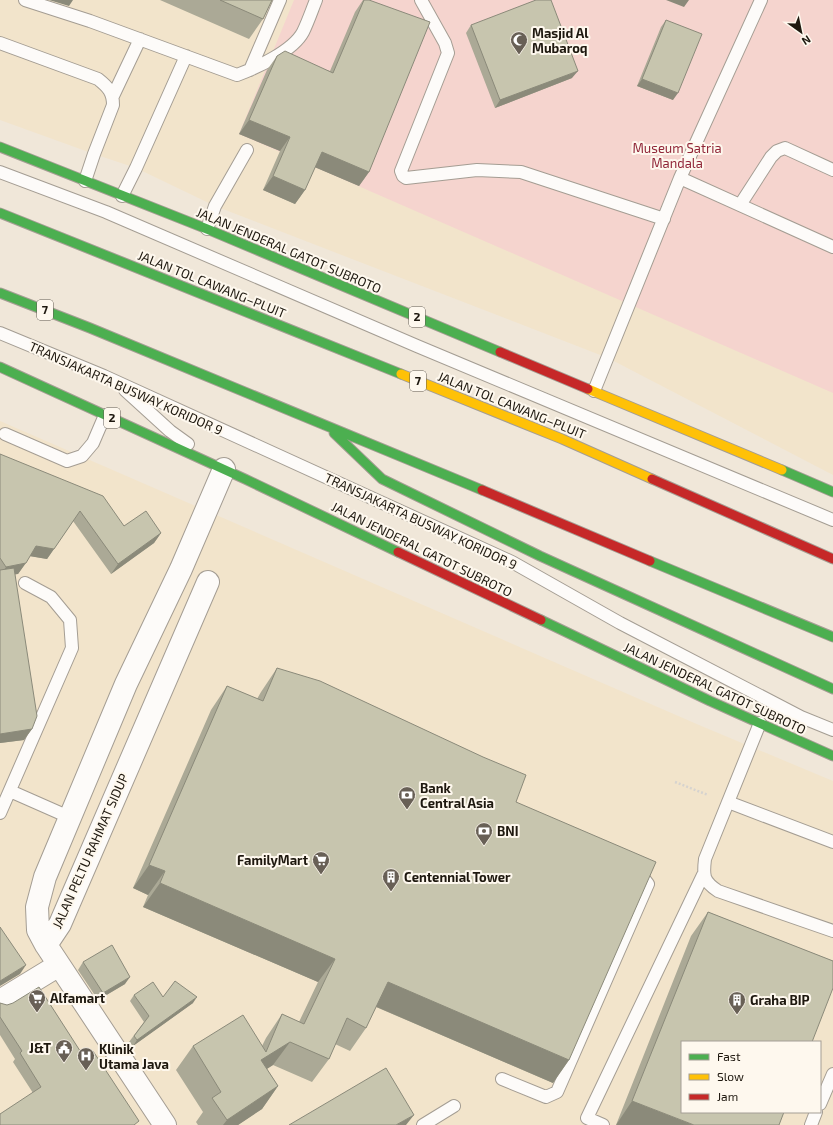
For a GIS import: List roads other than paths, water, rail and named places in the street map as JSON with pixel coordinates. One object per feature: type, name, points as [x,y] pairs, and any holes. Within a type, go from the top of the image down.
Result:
[{"type":"highway","name":"JALAN JENDERAL GATOT SUBROTO","points":[[0,147],[207,229],[833,492]]},
{"type":"highway","name":"JALAN TOL CAWANG–PLUIT","points":[[0,213],[562,439],[833,558]]},
{"type":"highway","name":"7","points":[[0,293],[90,328],[324,424],[833,637]]},
{"type":"highway","name":"JALAN JENDERAL GATOT SUBROTO","points":[[0,367],[224,469],[703,698],[833,756]]},
{"type":"highway","points":[[324,424],[382,479],[540,556],[833,690]]},
{"type":"street","name":"JALAN PELTU RAHMAT SIDUP","points":[[208,582],[60,924],[46,945],[38,930],[37,907],[45,877],[126,684],[181,569],[224,469]]},
{"type":"street","points":[[126,684],[158,698]]},
{"type":"street","points":[[46,945],[165,1125]]},
{"type":"street","points":[[0,1001],[59,965]]},
{"type":"lane","points":[[25,0],[140,39],[237,75],[250,70],[290,47],[303,33],[316,0]]},
{"type":"lane","points":[[250,70],[280,0]]},
{"type":"lane","points":[[421,0],[448,53],[401,171],[403,176],[406,178],[477,170],[521,172],[664,219]]},
{"type":"lane","points":[[594,391],[680,178],[761,0]]},
{"type":"lane","points":[[85,181],[113,105],[113,96],[140,39]]},
{"type":"lane","points":[[0,43],[98,79],[108,87],[113,96]]},
{"type":"lane","points":[[122,196],[186,56]]},
{"type":"lane","points":[[740,205],[771,157],[777,151],[785,148],[833,170]]},
{"type":"lane","points":[[207,229],[215,206],[247,150]]},
{"type":"lane","points":[[0,172],[106,212],[417,346],[833,520]]},
{"type":"lane","points":[[680,178],[833,247]]},
{"type":"lane","name":"TRANSJAKARTA BUSWAY KORIDOR 9","points":[[0,333],[104,376],[512,562],[620,623],[801,717],[833,730]]},
{"type":"lane","points":[[104,376],[128,392],[170,431],[224,469]]},
{"type":"lane","points":[[5,434],[67,461],[82,456],[93,443],[105,415]]},
{"type":"lane","points":[[0,813],[72,648],[70,620],[51,597],[25,583]]},
{"type":"lane","points":[[603,1125],[587,1118],[703,875],[705,859],[760,723]]},
{"type":"lane","points":[[10,791],[70,817]]},
{"type":"lane","points":[[728,802],[833,842]]},
{"type":"lane","points":[[502,1079],[546,1097],[557,1092],[648,884],[640,874],[628,864]]},
{"type":"lane","points":[[703,875],[709,885],[718,891],[833,931]]},
{"type":"lane","points":[[821,1102],[833,1074]]},
{"type":"lane","points":[[423,1125],[454,1106]]},
{"type":"lane","points":[[811,1125],[816,1113]]},
{"type":"place","name":"Masjid Al Mubaroq","points":[[519,55]]},
{"type":"place","name":"Bank Central Asia","points":[[407,810]]},
{"type":"place","name":"BNI","points":[[484,846]]},
{"type":"place","name":"FamilyMart","points":[[321,875]]},
{"type":"place","name":"Centennial Tower","points":[[391,892]]},
{"type":"place","name":"Alfamart","points":[[37,1013]]},
{"type":"place","name":"Graha BIP","points":[[737,1015]]},
{"type":"place","name":"J&T","points":[[64,1063]]},
{"type":"place","name":"Klinik Utama Java","points":[[86,1071]]},
{"type":"park label","name":"Museum Satria Mandala","points":[[677,156]]}]
